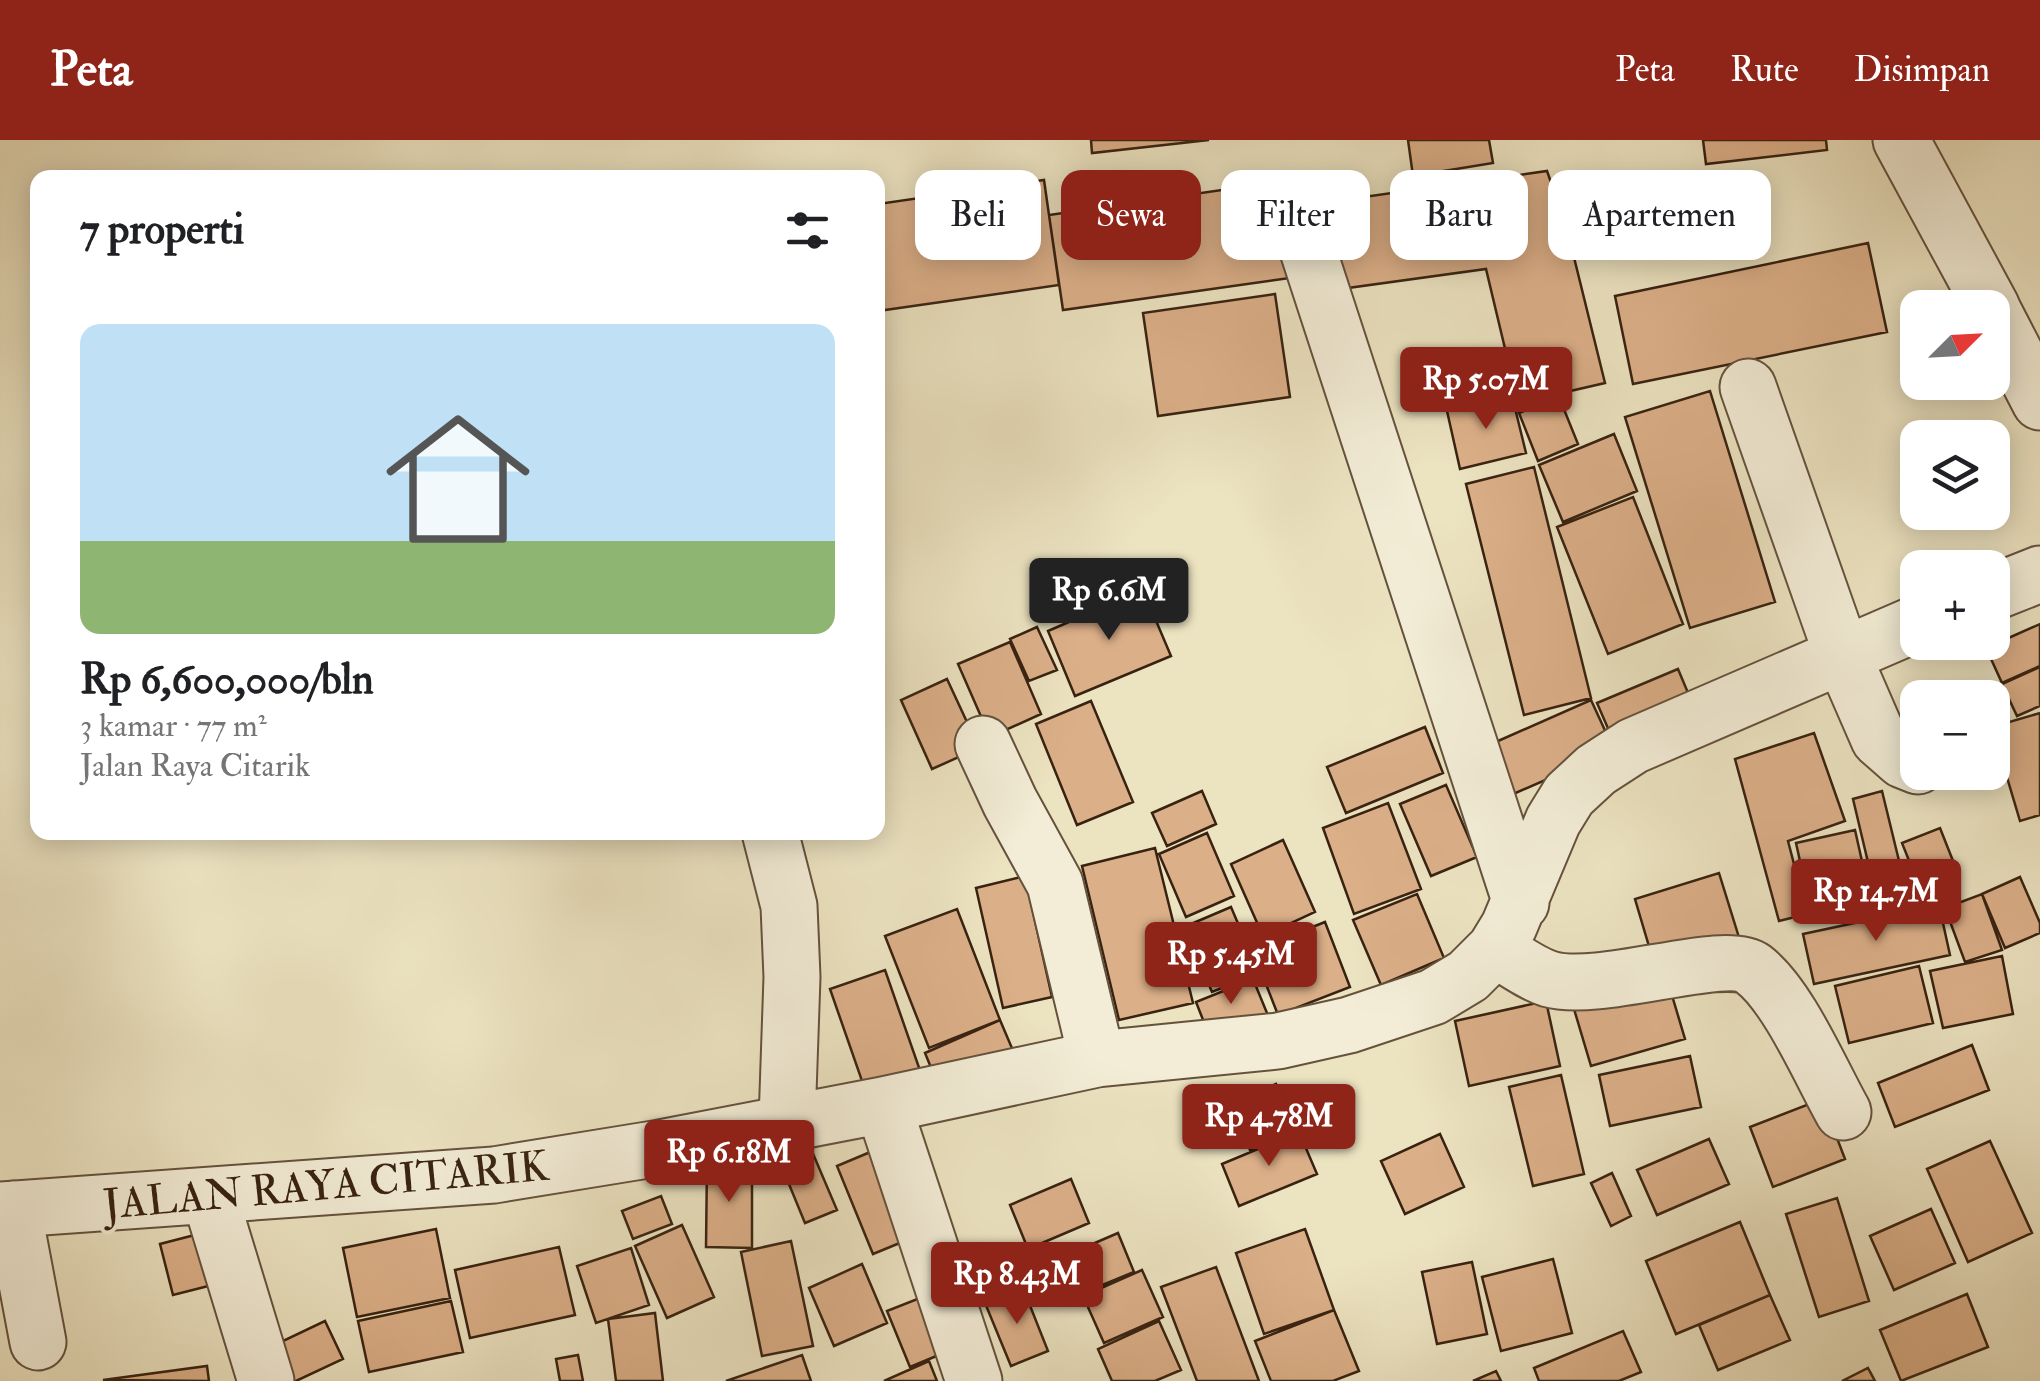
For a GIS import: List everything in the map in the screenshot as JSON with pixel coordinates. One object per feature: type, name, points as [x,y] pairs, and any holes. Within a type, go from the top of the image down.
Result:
[{"type":"street","points":[[1901,140],[1982,290]]},
{"type":"street","points":[[1311,260],[1521,902]]},
{"type":"street","points":[[2010,343],[2040,402]]},
{"type":"street","points":[[1748,387],[1842,654],[1880,739],[1900,757]]},
{"type":"street","points":[[2010,586],[2040,574]]},
{"type":"street","name":"JALAN RAYA CITARIK","points":[[7,1210],[494,1175],[883,1105],[1097,1058],[1278,1042],[1350,1025],[1434,997],[1468,976],[1494,949],[1521,902],[1553,821],[1569,795],[1596,770],[1632,746],[1900,631]]},
{"type":"street","points":[[983,744],[1055,884],[1097,1058]]},
{"type":"street","points":[[772,840],[789,906],[792,977],[787,1122]]},
{"type":"street","points":[[1494,949],[1548,978],[1596,982],[1710,964],[1737,962],[1752,969],[1774,990],[1842,1112]]},
{"type":"street","points":[[883,1105],[974,1381]]},
{"type":"street","points":[[210,1198],[266,1381]]},
{"type":"street","points":[[7,1210],[38,1342]]},
{"type":"building","points":[[1091,140],[1209,140],[1092,153]]},
{"type":"building","points":[[1408,140],[1489,140],[1493,163],[1450,170],[1412,170]]},
{"type":"building","points":[[1703,140],[1826,140],[1827,150],[1706,164]]},
{"type":"building","points":[[1547,171],[1548,260],[1575,260],[1605,383],[1518,403],[1486,269],[1326,291],[1322,260],[1370,260],[1370,196],[1390,193],[1390,260],[1528,260],[1528,174]]},
{"type":"building","points":[[1044,180],[1059,285],[885,310],[885,203],[915,199],[915,260],[1041,260]]},
{"type":"building","points":[[1221,190],[1221,260],[1302,260],[1304,276],[1063,310],[1049,215],[1061,213],[1061,260],[1201,260],[1201,193]]},
{"type":"building","points":[[1868,243],[1887,332],[1633,384],[1615,296]]},
{"type":"building","points":[[1275,294],[1290,397],[1158,416],[1143,313]]},
{"type":"building","points":[[1710,391],[1775,602],[1690,628],[1625,417]]},
{"type":"building","points":[[1512,396],[1526,453],[1460,469],[1447,411]]},
{"type":"building","points":[[1559,397],[1578,444],[1538,461],[1519,413]]},
{"type":"building","points":[[1614,434],[1637,491],[1563,522],[1539,465]]},
{"type":"building","points":[[1534,467],[1591,698],[1524,715],[1466,484]]},
{"type":"building","points":[[1633,497],[1683,624],[1608,654],[1557,527]]},
{"type":"building","points":[[1143,590],[1171,656],[1075,696],[1048,631]]},
{"type":"building","points":[[2040,624],[2040,666],[2001,680],[1991,660],[2010,660],[2010,637]]},
{"type":"building","points":[[1037,627],[1057,670],[1029,681],[1010,639]]},
{"type":"building","points":[[1010,642],[1041,714],[990,737],[958,664]]},
{"type":"building","points":[[2040,667],[2040,706],[2017,716],[2010,701],[2010,680]]},
{"type":"building","points":[[1678,669],[1691,700],[1610,733],[1597,703]]},
{"type":"building","points":[[947,679],[979,748],[932,769],[901,700]]},
{"type":"building","points":[[1591,700],[1614,750],[1511,795],[1489,745]]},
{"type":"building","points":[[1091,701],[1133,802],[1077,825],[1036,724]]},
{"type":"building","points":[[2040,713],[2040,815],[2020,821],[2010,787],[2010,722]]},
{"type":"building","points":[[1425,727],[1443,773],[1346,813],[1327,767]]},
{"type":"building","points":[[1814,733],[1845,821],[1788,841],[1807,914],[1779,921],[1735,759]]},
{"type":"building","points":[[1446,785],[1477,857],[1431,876],[1400,804]]},
{"type":"building","points":[[1202,791],[1216,824],[1167,846],[1152,813]]},
{"type":"building","points":[[1882,791],[1910,906],[1880,913],[1853,799]]},
{"type":"building","points":[[1388,803],[1421,889],[1354,914],[1323,828]]},
{"type":"building","points":[[1940,828],[1957,871],[1919,886],[1902,843]]},
{"type":"building","points":[[1855,830],[1872,906],[1813,920],[1796,843]]},
{"type":"building","points":[[1207,833],[1234,896],[1186,917],[1159,854]]},
{"type":"building","points":[[1283,840],[1315,912],[1263,936],[1231,864]]},
{"type":"building","points":[[1155,848],[1193,1003],[1119,1020],[1082,866]]},
{"type":"building","points":[[1719,873],[1741,944],[1656,970],[1635,899]]},
{"type":"building","points":[[1025,876],[1052,997],[1003,1008],[976,888]]},
{"type":"building","points":[[2020,877],[2040,923],[2040,933],[2005,948],[1982,894]]},
{"type":"building","points":[[1417,894],[1444,958],[1381,985],[1353,920]]},
{"type":"building","points":[[1982,894],[2002,950],[1965,962],[1945,908]]},
{"type":"building","points":[[1939,905],[1950,955],[1814,984],[1803,934]]},
{"type":"building","points":[[1231,907],[1259,973],[1212,992],[1184,927]]},
{"type":"building","points":[[957,909],[1000,1020],[929,1048],[885,936]]},
{"type":"building","points":[[1325,922],[1350,987],[1278,1015],[1253,951]]},
{"type":"building","points":[[2002,956],[2013,1014],[1943,1028],[1930,971]]},
{"type":"building","points":[[1919,966],[1933,1023],[1849,1043],[1835,986]]},
{"type":"building","points":[[885,970],[924,1082],[869,1101],[830,989]]},
{"type":"building","points":[[1253,979],[1267,1013],[1209,1035],[1196,1002]]},
{"type":"building","points":[[1668,982],[1685,1039],[1591,1066],[1574,1009]]},
{"type":"building","points":[[1546,1001],[1560,1066],[1469,1086],[1455,1021]]},
{"type":"building","points":[[1000,1020],[1017,1060],[941,1092],[925,1053]]},
{"type":"building","points":[[1972,1045],[1989,1090],[1895,1127],[1878,1083]]},
{"type":"building","points":[[1690,1056],[1701,1107],[1610,1126],[1599,1075]]},
{"type":"building","points":[[1561,1075],[1584,1174],[1533,1186],[1509,1087]]},
{"type":"building","points":[[1276,1084],[1295,1130],[1250,1150],[1229,1104]]},
{"type":"building","points":[[1822,1099],[1845,1159],[1773,1187],[1750,1127]]},
{"type":"building","points":[[1299,1132],[1317,1174],[1239,1206],[1222,1164]]},
{"type":"building","points":[[1440,1134],[1464,1187],[1405,1214],[1381,1161]]},
{"type":"building","points":[[1709,1139],[1729,1184],[1657,1215],[1637,1170]]},
{"type":"building","points":[[1990,1141],[2032,1233],[1968,1262],[1927,1169]]},
{"type":"building","points":[[808,1142],[837,1210],[805,1223],[777,1155]]},
{"type":"building","points":[[887,1145],[924,1233],[873,1254],[837,1166]]},
{"type":"building","points":[[707,1162],[752,1162],[752,1248],[706,1247]]},
{"type":"building","points":[[1612,1173],[1631,1216],[1611,1226],[1591,1183]]},
{"type":"building","points":[[1071,1179],[1089,1223],[1028,1249],[1010,1205]]},
{"type":"building","points":[[661,1196],[672,1224],[633,1239],[622,1211]]},
{"type":"building","points":[[1837,1198],[1869,1301],[1819,1317],[1786,1214]]},
{"type":"building","points":[[1931,1209],[1955,1263],[1894,1290],[1870,1236]]},
{"type":"building","points":[[1740,1222],[1770,1295],[1676,1334],[1646,1261]]},
{"type":"building","points":[[682,1225],[714,1297],[667,1318],[635,1246]]},
{"type":"building","points":[[436,1229],[450,1298],[357,1317],[343,1248]]},
{"type":"building","points":[[1305,1229],[1334,1310],[1264,1334],[1236,1253]]},
{"type":"building","points":[[210,1231],[224,1282],[173,1295],[160,1244]]},
{"type":"building","points":[[1118,1233],[1134,1272],[1083,1293],[1067,1255]]},
{"type":"building","points":[[791,1241],[813,1346],[762,1356],[741,1252]]},
{"type":"building","points":[[559,1247],[575,1315],[470,1338],[455,1270]]},
{"type":"building","points":[[631,1248],[649,1305],[596,1323],[577,1266]]},
{"type":"building","points":[[1553,1259],[1572,1333],[1501,1351],[1482,1277]]},
{"type":"building","points":[[1472,1262],[1487,1334],[1437,1344],[1422,1272]]},
{"type":"building","points":[[862,1264],[887,1323],[834,1346],[809,1288]]},
{"type":"building","points":[[1216,1267],[1259,1381],[1197,1381],[1161,1287]]},
{"type":"building","points":[[1142,1270],[1163,1317],[1104,1343],[1083,1296]]},
{"type":"building","points":[[1023,1288],[1048,1351],[1011,1366],[985,1303]]},
{"type":"building","points":[[935,1292],[958,1347],[910,1367],[887,1311]]},
{"type":"building","points":[[1967,1294],[1988,1347],[1901,1381],[1880,1330]]},
{"type":"building","points":[[1770,1295],[1790,1340],[1718,1370],[1699,1325]]},
{"type":"building","points":[[451,1301],[463,1352],[369,1372],[358,1321]]},
{"type":"building","points":[[1334,1310],[1359,1371],[1333,1381],[1271,1381],[1255,1341]]},
{"type":"building","points":[[655,1313],[663,1381],[616,1381],[608,1319]]},
{"type":"building","points":[[325,1321],[343,1359],[296,1381],[281,1381],[266,1349]]},
{"type":"building","points":[[1159,1321],[1181,1370],[1155,1381],[1112,1381],[1098,1349]]},
{"type":"building","points":[[1623,1331],[1641,1372],[1619,1381],[1539,1381],[1534,1368]]},
{"type":"building","points":[[578,1355],[583,1381],[560,1381],[556,1359]]},
{"type":"building","points":[[802,1355],[811,1381],[726,1381]]},
{"type":"building","points":[[929,1361],[937,1381],[884,1381]]},
{"type":"building","points":[[207,1366],[209,1381],[103,1380]]},
{"type":"building","points":[[1868,1368],[1875,1381],[1842,1381]]},
{"type":"building","points":[[1496,1371],[1501,1381],[1473,1381]]}]
